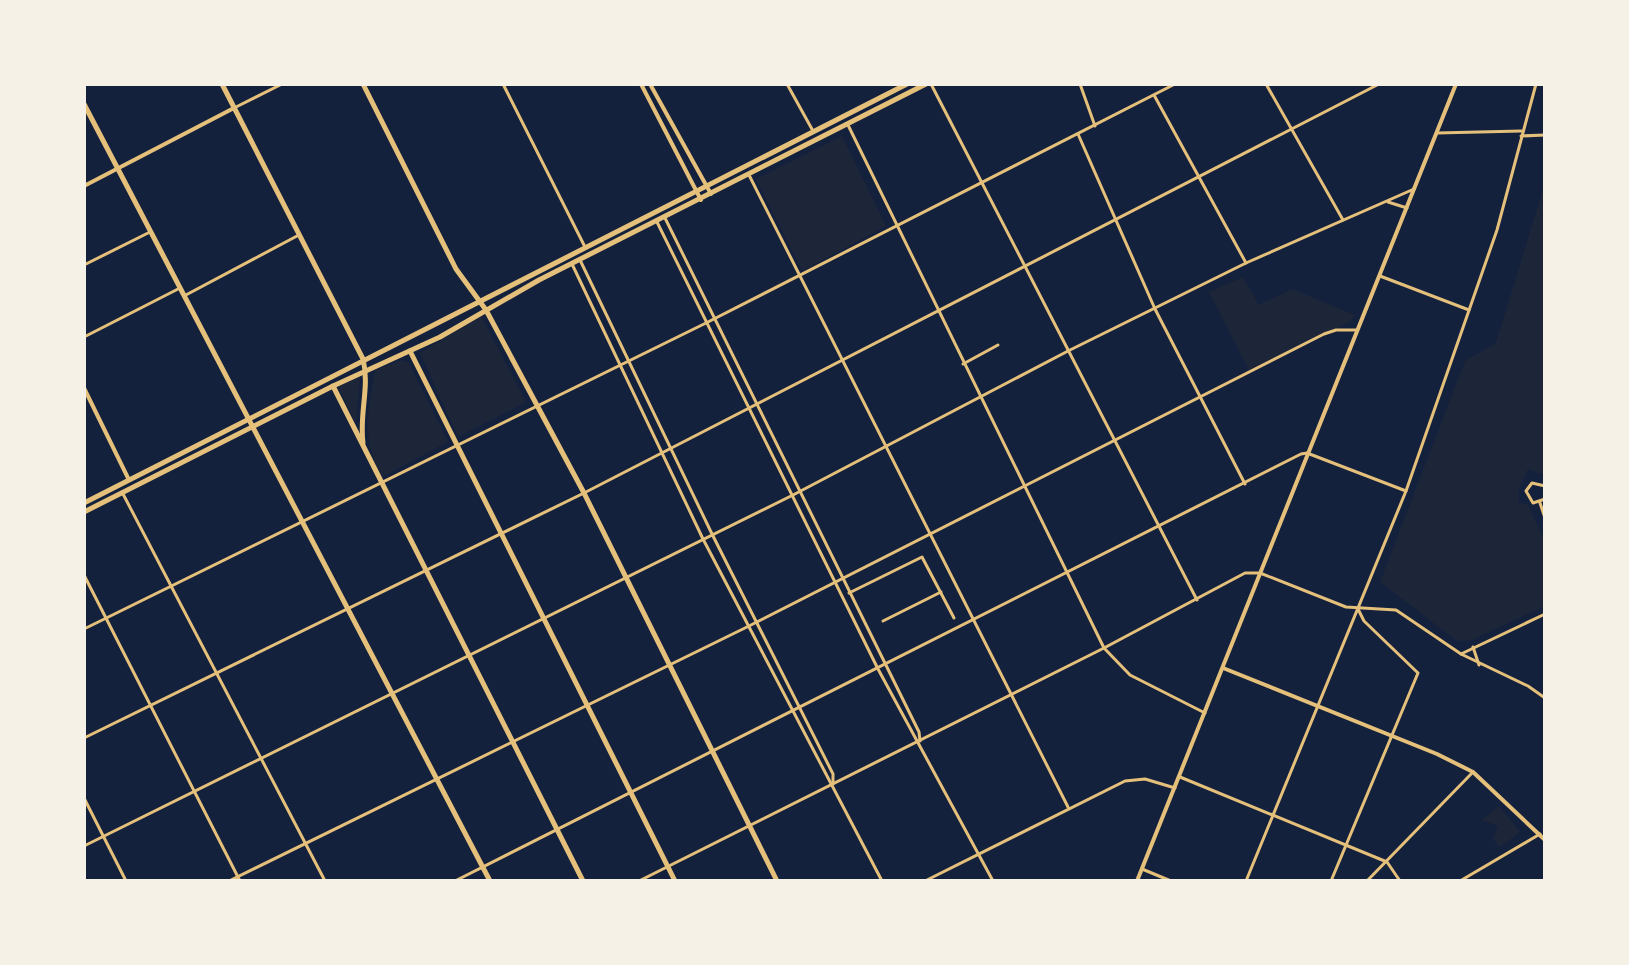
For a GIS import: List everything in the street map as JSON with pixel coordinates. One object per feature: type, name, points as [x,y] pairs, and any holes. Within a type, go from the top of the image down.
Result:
[{"type":"main road","points":[[222,84],[363,359],[366,370],[361,420],[368,459]]},
{"type":"main road","points":[[363,84],[456,269],[486,310],[584,493],[777,881]]},
{"type":"main road","points":[[84,503],[907,84]]},
{"type":"main road","points":[[84,512],[333,386],[410,351],[572,264],[928,84]]},
{"type":"main road","points":[[84,104],[395,693],[490,881]]},
{"type":"main road","points":[[410,351],[675,881]]},
{"type":"main road","points":[[333,386],[583,881]]},
{"type":"street","points":[[84,186],[282,84]]},
{"type":"street","points":[[503,84],[585,247]]},
{"type":"street","points":[[641,84],[701,200]]},
{"type":"street","points":[[650,84],[711,195]]},
{"type":"street","points":[[787,84],[813,131]]},
{"type":"street","points":[[928,84],[1197,600]]},
{"type":"street","points":[[1080,84],[1095,126]]},
{"type":"street","points":[[84,629],[381,484],[536,404],[713,320],[1175,84]]},
{"type":"street","points":[[1266,84],[1343,221]]},
{"type":"street","points":[[84,738],[584,493],[1379,84]]},
{"type":"street","points":[[1137,881],[1456,84]]},
{"type":"street","points":[[1246,881],[1406,491],[1497,230],[1536,84]]},
{"type":"street","points":[[1154,95],[1246,263]]},
{"type":"street","points":[[847,124],[1104,648],[1130,675],[1205,713]]},
{"type":"street","points":[[1437,133],[1545,135]]},
{"type":"street","points":[[1078,134],[1113,221],[1245,484]]},
{"type":"street","points":[[749,175],[889,446],[1068,807]]},
{"type":"street","points":[[84,846],[801,491],[1068,351],[1246,263],[1414,189]]},
{"type":"street","points":[[1385,202],[1399,203],[1407,208]]},
{"type":"street","points":[[665,218],[886,664],[919,732],[920,741]]},
{"type":"street","points":[[657,222],[878,669],[912,734],[920,741],[993,881]]},
{"type":"street","points":[[84,265],[150,232]]},
{"type":"street","points":[[184,296],[299,235]]},
{"type":"street","points":[[580,260],[712,534],[833,774],[833,784]]},
{"type":"street","points":[[572,264],[622,363],[703,539],[882,881]]},
{"type":"street","points":[[1380,276],[1469,310]]},
{"type":"street","points":[[84,337],[180,288]]},
{"type":"street","points":[[590,300],[598,296]]},
{"type":"street","points":[[229,881],[239,879],[305,842],[589,706],[1115,443],[1324,334],[1336,330],[1357,330]]},
{"type":"street","points":[[963,364],[998,345]]},
{"type":"street","points":[[84,388],[129,480]]},
{"type":"street","points":[[455,881],[1307,453],[1406,491]]},
{"type":"street","points":[[1545,486],[1536,482],[1527,488],[1530,501],[1540,503],[1545,499]]},
{"type":"street","points":[[122,492],[325,881]]},
{"type":"street","points":[[1540,503],[1545,518]]},
{"type":"street","points":[[849,593],[921,557],[954,618]]},
{"type":"street","points":[[639,881],[1104,648],[1245,573],[1260,573],[1358,609],[1396,610],[1479,665],[1528,686],[1545,698]]},
{"type":"street","points":[[84,575],[239,879]]},
{"type":"street","points":[[883,621],[941,592]]},
{"type":"street","points":[[734,597],[742,593]]},
{"type":"street","points":[[1331,881],[1418,673],[1364,621],[1358,609]]},
{"type":"street","points":[[1461,654],[1545,614]]},
{"type":"street","points":[[1473,647],[1479,665]]},
{"type":"street","points":[[1223,668],[1473,772],[1545,840]]},
{"type":"street","points":[[1367,881],[1473,772]]},
{"type":"street","points":[[1180,777],[1274,813],[1387,862],[1400,881]]},
{"type":"street","points":[[925,881],[1068,807],[1133,779],[1175,788]]},
{"type":"street","points":[[84,798],[126,881]]},
{"type":"street","points":[[1460,881],[1540,834]]},
{"type":"street","points":[[1142,869],[1171,881]]},
{"type":"shaded area","points":[[842,136],[886,226],[802,271],[756,179]]},
{"type":"shaded area","points":[[1545,183],[1545,475],[1528,469],[1519,489],[1519,503],[1528,505],[1545,541],[1545,606],[1472,640],[1457,641],[1380,582],[1465,361],[1496,343]]},
{"type":"shaded area","points":[[1243,277],[1259,305],[1292,289],[1355,315],[1350,322],[1249,370],[1209,292]]},
{"type":"shaded area","points":[[481,316],[526,402],[458,437],[420,353]]},
{"type":"shaded area","points":[[402,360],[409,363],[448,442],[382,477],[368,436],[368,412],[375,370]]},
{"type":"shaded area","points":[[360,376],[356,423],[338,387]]},
{"type":"shaded area","points":[[1499,806],[1520,832],[1500,847],[1493,839],[1498,826],[1481,820]]}]
